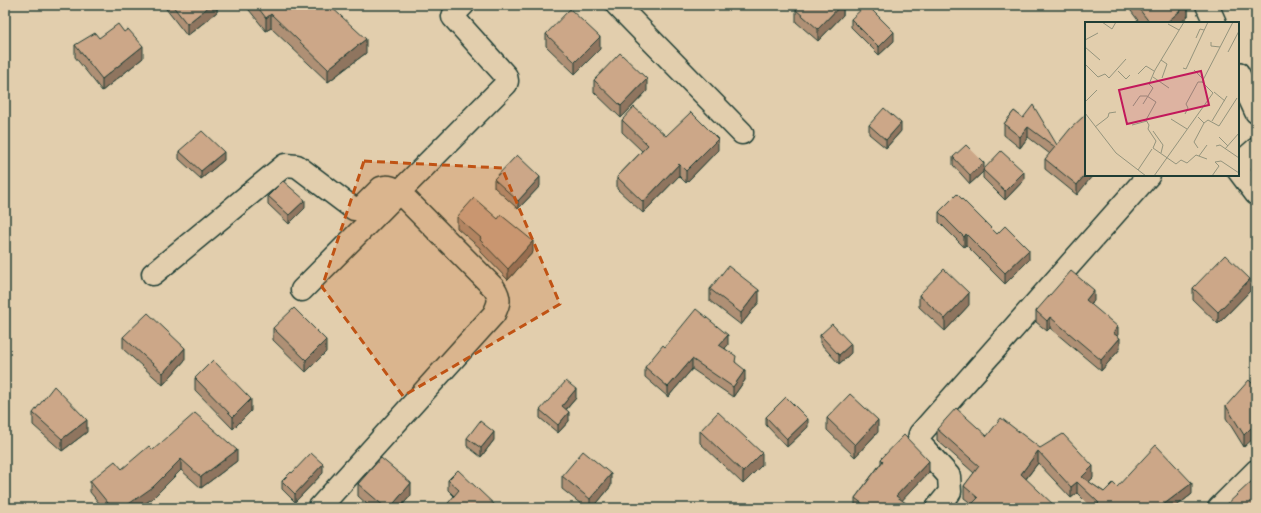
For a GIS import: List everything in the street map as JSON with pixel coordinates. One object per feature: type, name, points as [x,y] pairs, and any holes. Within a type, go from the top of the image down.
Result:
[{"type":"street","points":[[302,290],[506,84],[506,76],[453,17],[463,5]]},
{"type":"street","points":[[617,5],[742,133]]},
{"type":"street","points":[[1207,5],[1215,22]]},
{"type":"street","points":[[1239,74],[1256,112]]},
{"type":"street","points":[[1239,164],[1256,149]]},
{"type":"street","points":[[153,274],[285,165],[297,166],[357,210],[360,209],[382,188],[386,186],[391,187],[399,192],[494,288],[498,294],[499,302],[494,314],[319,508]]},
{"type":"street","points":[[1239,171],[1256,194]]},
{"type":"street","points":[[937,508],[950,492],[949,476],[920,445],[920,434],[1147,176]]},
{"type":"street","points":[[1219,508],[1256,471]]},
{"type":"highlighted area","points":[[364,161],[502,168],[560,304],[403,396],[322,287]]},
{"type":"building","points":[[172,5],[211,5],[187,24]]},
{"type":"building","points":[[256,5],[329,5],[366,39],[328,69],[271,14],[266,18]]},
{"type":"building","points":[[799,5],[841,5],[818,29],[796,10]]},
{"type":"building","points":[[866,5],[894,32],[879,47],[851,19]]},
{"type":"building","points":[[1136,5],[1187,5],[1167,22],[1149,22]]},
{"type":"building","points":[[570,9],[600,37],[575,62],[546,34]]},
{"type":"building","points":[[118,24],[124,32],[128,29],[143,46],[102,79],[75,45],[95,33],[99,38]]},
{"type":"building","points":[[620,53],[647,79],[621,106],[594,80]]},
{"type":"building","points":[[1033,105],[1057,145],[1070,129],[1085,115],[1085,174],[1077,185],[1045,159],[1055,147],[1028,127],[1020,137],[1004,124],[1014,111],[1023,118]]},
{"type":"building","points":[[634,107],[666,136],[691,112],[718,139],[686,171],[679,164],[643,202],[617,177],[648,145],[622,120]]},
{"type":"building","points":[[884,108],[901,123],[886,140],[869,125]]},
{"type":"building","points":[[202,131],[224,152],[201,171],[179,151]]},
{"type":"building","points":[[966,145],[984,163],[970,175],[953,157]]},
{"type":"building","points":[[1001,151],[1024,172],[1005,191],[983,170]]},
{"type":"building","points":[[517,155],[540,177],[518,201],[494,179]]},
{"type":"building","points":[[283,181],[305,200],[289,215],[268,196]]},
{"type":"building","points":[[957,194],[997,234],[1005,226],[1029,250],[1005,273],[966,234],[964,237],[939,212]]},
{"type":"building","points":[[474,198],[498,219],[501,215],[533,241],[508,269],[480,240],[481,238],[457,217]]},
{"type":"building","points":[[1225,255],[1250,279],[1218,312],[1193,288]]},
{"type":"building","points":[[728,266],[759,290],[741,313],[710,289]]},
{"type":"building","points":[[944,269],[969,293],[945,319],[919,295]]},
{"type":"building","points":[[1071,271],[1094,290],[1086,300],[1118,327],[1113,333],[1120,338],[1101,360],[1050,317],[1047,321],[1036,311]]},
{"type":"building","points":[[294,308],[326,340],[306,360],[273,328]]},
{"type":"building","points":[[696,309],[728,335],[719,345],[736,356],[735,362],[745,370],[733,387],[692,359],[668,387],[645,367],[663,345],[665,347]]},
{"type":"building","points":[[148,313],[185,348],[163,373],[123,337]]},
{"type":"building","points":[[832,324],[851,344],[839,355],[820,335]]},
{"type":"building","points":[[213,360],[251,399],[233,417],[195,378]]},
{"type":"building","points":[[1249,380],[1256,387],[1256,423],[1244,435],[1226,406]]},
{"type":"building","points":[[566,381],[576,389],[562,406],[569,412],[558,425],[540,410]]},
{"type":"building","points":[[54,386],[87,420],[62,439],[33,413]]},
{"type":"building","points":[[850,394],[878,420],[855,445],[827,418]]},
{"type":"building","points":[[786,397],[808,419],[787,439],[766,417]]},
{"type":"building","points":[[956,408],[987,436],[1001,418],[1040,448],[1063,434],[1093,466],[1082,477],[1104,492],[1113,483],[1117,487],[1156,445],[1192,483],[1159,508],[1093,508],[1099,503],[1077,482],[1071,487],[1038,451],[1021,474],[1057,508],[968,508],[978,498],[964,486],[979,466],[937,429]]},
{"type":"building","points":[[718,412],[762,453],[743,472],[700,431]]},
{"type":"building","points":[[195,413],[237,450],[201,477],[181,459],[153,487],[123,508],[112,508],[90,481],[115,461],[122,469],[149,446],[153,450]]},
{"type":"building","points":[[480,421],[494,432],[481,448],[467,438]]},
{"type":"building","points":[[904,435],[929,461],[896,496],[910,506],[909,508],[868,508],[855,498],[883,461],[881,459]]},
{"type":"building","points":[[583,451],[611,474],[590,499],[562,476]]},
{"type":"building","points":[[311,453],[323,464],[295,494],[282,481]]},
{"type":"building","points":[[381,458],[411,483],[390,508],[386,508],[358,484]]},
{"type":"building","points":[[458,470],[497,507],[444,508],[459,490],[448,480]]},
{"type":"building","points":[[1253,480],[1256,483],[1256,508],[1223,508]]}]
